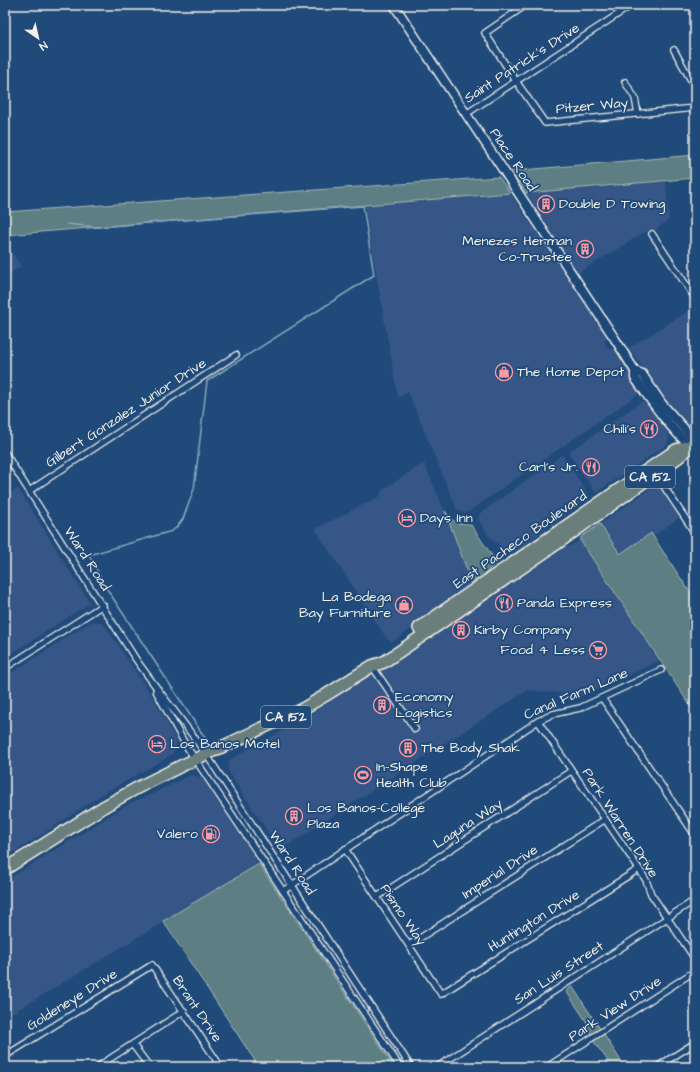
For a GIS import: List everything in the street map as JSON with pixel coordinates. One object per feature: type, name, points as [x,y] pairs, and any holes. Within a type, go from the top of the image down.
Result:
[{"type":"highway","name":"East Pacheco Boulevard","points":[[5,869],[124,795],[156,777],[299,711],[372,666],[384,662],[479,598],[655,474],[680,456],[693,443]]},
{"type":"highway","name":"East Pacheco Boulevard","points":[[372,666],[379,656],[656,463],[676,450],[693,443]]},
{"type":"street","name":"Place Road","points":[[394,5],[615,339],[635,371],[635,378],[661,415],[677,434],[693,443]]},
{"type":"street","name":"Pitzer Way","points":[[526,5],[485,33],[545,123],[695,108]]},
{"type":"street","name":"Saint Patrick's Drive","points":[[466,114],[632,5]]},
{"type":"street","points":[[674,50],[692,82],[695,91]]},
{"type":"street","points":[[625,82],[635,98],[638,114]]},
{"type":"street","points":[[652,234],[695,298]]},
{"type":"street","name":"Gilbert Gonzalez Junior Drive","points":[[29,491],[236,355]]},
{"type":"street","name":"Ward Road","points":[[5,453],[148,677],[185,744],[400,1067]]},
{"type":"street","points":[[655,474],[695,533]]},
{"type":"street","points":[[5,668],[103,605]]},
{"type":"street","points":[[372,666],[415,729]]},
{"type":"street","name":"Canal Farm Lane","points":[[283,891],[538,721],[553,714],[580,708],[661,670]]},
{"type":"street","name":"Ward Road","points":[[148,677],[184,722],[206,754],[411,1067]]},
{"type":"street","points":[[602,698],[695,835]]},
{"type":"street","name":"Park Warren Drive","points":[[538,721],[604,820],[639,869],[646,880],[651,894],[695,959]]},
{"type":"street","name":"Laguna Way","points":[[377,897],[571,771]]},
{"type":"street","name":"Imperial Drive","points":[[409,945],[604,820]]},
{"type":"street","name":"Pismo Way","points":[[345,849],[442,994]]},
{"type":"street","name":"Huntington Drive","points":[[442,994],[639,869]]},
{"type":"street","name":"San Luis Street","points":[[437,1067],[695,900]]},
{"type":"street","name":"Brant Drive","points":[[152,965],[221,1067]]},
{"type":"street","name":"Goldeneye Drive","points":[[5,1056],[152,965]]},
{"type":"street","name":"Park View Drive","points":[[547,1067],[695,971]]},
{"type":"street","points":[[97,1067],[184,1011]]},
{"type":"street","points":[[658,1067],[695,1042]]},
{"type":"street","points":[[133,1044],[148,1065]]},
{"type":"street","points":[[5,1063],[8,1067]]},
{"type":"shaded area","points":[[666,181],[669,220],[655,230],[645,232],[578,273],[526,193]]},
{"type":"shaded area","points":[[510,193],[606,335],[604,342],[609,349],[615,349],[639,392],[637,395],[468,512],[464,513],[457,510],[408,392],[398,398],[364,205]]},
{"type":"shaded area","points":[[5,242],[21,266],[5,277]]},
{"type":"shaded area","points":[[695,307],[695,425],[688,425],[663,398],[629,348]]},
{"type":"shaded area","points":[[641,402],[648,404],[669,435],[668,444],[595,492],[569,454],[570,451]]},
{"type":"shaded area","points":[[562,455],[590,497],[513,553],[505,551],[488,535],[478,519],[479,514]]},
{"type":"shaded area","points":[[424,463],[445,511],[473,586],[394,641],[390,641],[387,639],[315,529],[380,496],[382,490]]},
{"type":"shaded area","points":[[655,485],[659,485],[680,517],[653,536],[651,534],[620,554],[600,524]]},
{"type":"shaded area","points":[[18,488],[90,603],[5,658],[5,497]]},
{"type":"shaded area","points":[[580,540],[659,661],[584,696],[528,690],[280,850],[231,776],[228,770],[228,764],[232,758],[300,721],[398,655],[566,546],[570,546]]},
{"type":"shaded area","points":[[92,621],[100,622],[106,627],[154,699],[176,739],[177,746],[173,753],[165,759],[101,795],[5,858],[5,677]]},
{"type":"shaded area","points":[[191,775],[202,778],[207,784],[259,864],[11,1014],[5,1004],[5,881],[132,802],[148,796]]},
{"type":"green space","points":[[695,155],[695,178],[526,193],[511,171]]},
{"type":"green space","points":[[499,177],[510,193],[5,235],[5,212]]},
{"type":"green space","points":[[445,511],[450,518],[456,522],[471,525],[495,560],[494,565],[473,586]]},
{"type":"green space","points":[[600,524],[620,554],[651,533],[695,600],[695,713],[580,540],[582,536]]},
{"type":"green space","points":[[259,864],[394,1067],[259,1067],[163,921]]},
{"type":"green space","points":[[572,986],[625,1067],[608,1067],[608,1061],[594,1042],[586,1021],[566,991]]},
{"type":"waterway","points":[[67,224],[95,227],[363,206],[374,275],[207,381],[194,489],[183,519],[177,527],[172,531],[89,555],[105,586],[207,741]]},
{"type":"place","name":"Double D Towing","points":[[546,204]]},
{"type":"place","name":"Menezes Herman Co-Trustee","points":[[585,249]]},
{"type":"place","name":"The Home Depot","points":[[504,372]]},
{"type":"place","name":"Chili's","points":[[649,429]]},
{"type":"place","name":"Carl's Jr.","points":[[591,467]]},
{"type":"place","name":"Days Inn","points":[[407,518]]},
{"type":"place","name":"Panda Express","points":[[504,603]]},
{"type":"place","name":"La Bodega Bay Furniture","points":[[404,605]]},
{"type":"place","name":"Kirby Company","points":[[461,630]]},
{"type":"place","name":"Food 4 Less","points":[[598,650]]},
{"type":"place","name":"Economy Logistics","points":[[382,705]]},
{"type":"place","name":"Los Banos Motel","points":[[157,744]]},
{"type":"place","name":"The Body Shak","points":[[408,748]]},
{"type":"place","name":"In-Shape Health Club","points":[[363,775]]},
{"type":"place","name":"Los Banos-College Plaza","points":[[294,816]]},
{"type":"place","name":"Valero","points":[[211,834]]}]
